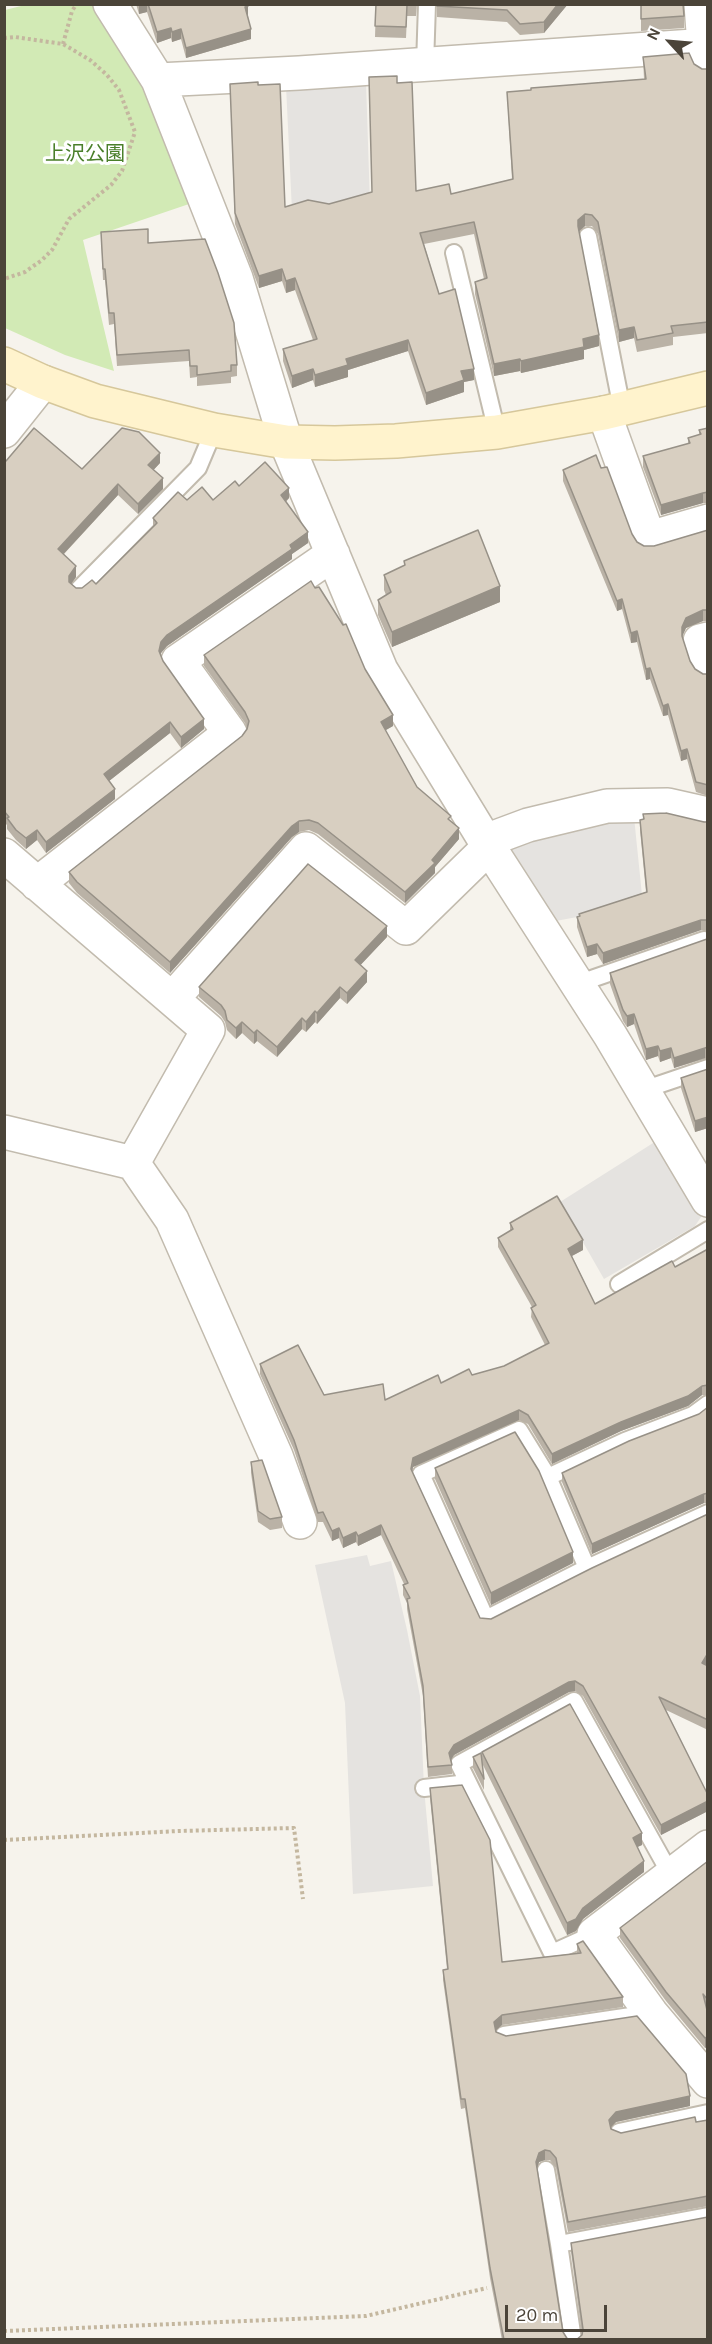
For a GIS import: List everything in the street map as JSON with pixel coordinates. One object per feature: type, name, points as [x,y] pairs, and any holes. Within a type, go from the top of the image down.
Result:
[{"type":"street","points":[[110,4],[158,80],[236,278],[285,442],[381,670],[487,844],[643,1090],[708,1200]]},
{"type":"street","points":[[158,80],[425,64],[706,51],[701,4]]},
{"type":"street","points":[[4,364],[43,382],[95,401],[214,430],[285,442],[396,441],[497,432],[613,411],[708,388]]},
{"type":"street","points":[[4,431],[43,382]]},
{"type":"street","points":[[613,411],[649,538],[708,521]]},
{"type":"street","points":[[37,884],[230,733],[178,661],[333,554]]},
{"type":"street","points":[[708,639],[700,641],[708,666]]},
{"type":"street","points":[[172,998],[306,849],[406,928],[487,844],[528,825],[607,806],[668,805],[708,814]]},
{"type":"street","points":[[4,855],[208,1030],[133,1163]]},
{"type":"street","points":[[4,1132],[133,1163],[172,1220],[276,1456],[300,1522]]},
{"type":"street","points":[[708,1847],[594,1934],[651,2013],[708,2081]]},
{"type":"lane","points":[[425,64],[427,4]]},
{"type":"lane","points":[[588,236],[613,411]]},
{"type":"lane","points":[[454,253],[497,432]]},
{"type":"lane","points":[[79,589],[198,468],[214,430]]},
{"type":"lane","points":[[577,984],[704,940]]},
{"type":"lane","points":[[643,1090],[708,1068]]},
{"type":"lane","points":[[619,1284],[708,1230]]},
{"type":"lane","points":[[548,1478],[625,1441],[693,1415],[708,1404]]},
{"type":"lane","points":[[587,1568],[548,1478],[519,1430],[421,1474],[486,1619],[587,1568],[708,1513]]},
{"type":"lane","points":[[594,1934],[552,1953],[459,1764],[574,1701],[671,1875]]},
{"type":"lane","points":[[424,1788],[468,1783]]},
{"type":"lane","points":[[504,2035],[651,2013]]},
{"type":"lane","points":[[619,2132],[708,2112]]},
{"type":"lane","points":[[546,2170],[573,2340]]},
{"type":"lane","points":[[559,2244],[708,2216]]},
{"type":"path","points":[[63,44],[76,4]]},
{"type":"path","points":[[4,38],[23,38],[63,44],[90,60],[107,75],[123,98],[135,132],[122,171],[111,185],[69,219],[52,250],[42,260],[25,272],[4,279]]},
{"type":"path","points":[[4,1840],[294,1828],[303,1899]]},
{"type":"path","points":[[4,2331],[366,2316],[487,2288]]},
{"type":"green space","name":"上沢公園","points":[[25,5],[97,5],[150,97],[189,204],[83,240],[114,371],[65,355],[5,328],[5,10]]},
{"type":"shaded area","points":[[366,82],[370,204],[292,211],[286,86]]},
{"type":"shaded area","points":[[634,817],[643,905],[550,922],[504,855],[509,842]]},
{"type":"shaded area","points":[[661,1138],[705,1211],[695,1226],[604,1279],[560,1202]]},
{"type":"shaded area","points":[[367,1555],[370,1566],[391,1561],[407,1630],[420,1696],[424,1788],[433,1886],[353,1894],[345,1703],[315,1565]]},
{"type":"building","points":[[148,4],[248,4],[245,7],[251,29],[186,48],[181,29],[172,32],[171,28],[157,32]]},
{"type":"building","points":[[376,4],[416,4],[407,5],[406,27],[375,26]]},
{"type":"building","points":[[437,4],[558,4],[544,22],[520,24],[507,10],[437,6]]},
{"type":"building","points":[[641,4],[683,4],[684,16],[641,19]]},
{"type":"building","points":[[689,53],[694,64],[702,69],[708,69],[708,322],[671,326],[673,333],[637,340],[634,327],[619,330],[598,222],[592,215],[585,214],[578,220],[578,226],[599,335],[583,339],[584,347],[521,361],[520,359],[494,364],[475,282],[487,278],[474,222],[420,233],[439,294],[455,289],[474,369],[461,371],[464,380],[426,393],[408,340],[346,359],[348,365],[315,375],[313,369],[292,376],[283,349],[317,339],[295,278],[286,281],[282,269],[259,276],[235,213],[230,84],[258,82],[258,85],[280,84],[285,207],[308,200],[329,204],[372,192],[369,77],[397,76],[397,83],[412,82],[416,191],[449,184],[451,194],[513,179],[507,92],[646,79],[643,57]]},
{"type":"building","points":[[148,229],[148,243],[205,239],[234,323],[237,365],[231,365],[231,371],[197,375],[197,366],[190,366],[189,350],[117,355],[114,313],[109,313],[105,269],[103,269],[101,232]]},
{"type":"building","points":[[34,428],[82,469],[122,428],[139,432],[160,453],[148,465],[163,478],[138,504],[118,484],[58,549],[76,566],[69,576],[69,582],[76,588],[82,588],[92,580],[96,584],[157,523],[153,518],[178,492],[187,500],[202,487],[213,500],[235,481],[239,486],[265,462],[289,488],[281,495],[308,532],[290,545],[292,549],[167,635],[161,642],[159,651],[163,661],[204,719],[181,737],[170,722],[104,774],[115,789],[46,842],[37,830],[26,838],[16,830],[4,811],[4,459],[6,461]]},
{"type":"building","points":[[708,428],[708,492],[661,505],[643,456],[690,443],[688,438],[701,434],[699,430]]},
{"type":"building","points":[[596,455],[601,468],[607,467],[637,542],[644,546],[654,546],[708,530],[708,610],[686,618],[682,627],[682,636],[695,669],[708,674],[708,785],[696,782],[687,749],[681,751],[668,704],[663,706],[650,668],[646,669],[637,631],[631,633],[622,599],[617,601],[563,470]]},
{"type":"building","points":[[478,530],[500,586],[392,632],[378,600],[391,592],[384,575],[405,565],[404,561]]},
{"type":"building","points":[[311,581],[315,588],[319,587],[343,625],[346,624],[365,669],[393,715],[381,722],[417,787],[451,816],[448,819],[459,828],[432,860],[435,863],[405,892],[318,823],[309,820],[299,821],[170,962],[77,882],[69,872],[242,736],[249,721],[245,712],[204,655]]},
{"type":"building","points":[[666,813],[708,822],[708,920],[701,920],[603,953],[597,944],[587,947],[577,917],[580,916],[579,914],[647,892],[640,820],[644,819],[643,814]]},
{"type":"building","points":[[308,864],[387,926],[355,960],[367,971],[347,993],[340,987],[306,1022],[302,1018],[277,1047],[257,1030],[254,1033],[242,1022],[236,1028],[227,1020],[221,1005],[199,987]]},
{"type":"building","points":[[707,939],[708,1047],[674,1058],[671,1048],[660,1051],[658,1046],[646,1049],[634,1014],[627,1016],[623,1010],[610,973]]},
{"type":"building","points":[[708,1069],[708,1117],[695,1121],[681,1078]]},
{"type":"building","points":[[557,1196],[583,1240],[568,1249],[595,1304],[672,1261],[675,1267],[708,1249],[708,1385],[702,1386],[688,1396],[621,1422],[552,1454],[528,1415],[519,1410],[413,1458],[411,1469],[480,1618],[491,1619],[592,1568],[708,1514],[708,1653],[702,1663],[708,1666],[708,1720],[659,1697],[708,1795],[708,1801],[661,1825],[583,1686],[575,1681],[569,1682],[454,1745],[449,1753],[452,1765],[428,1767],[423,1686],[407,1599],[410,1598],[403,1585],[408,1583],[381,1525],[358,1536],[356,1532],[343,1538],[339,1528],[332,1531],[323,1512],[318,1513],[294,1440],[260,1364],[298,1345],[324,1395],[383,1384],[385,1400],[438,1375],[441,1383],[469,1369],[472,1375],[504,1366],[549,1343],[531,1308],[536,1305],[498,1238],[513,1229],[510,1223]]},
{"type":"building","points":[[708,1407],[708,1493],[592,1544],[562,1473],[629,1441],[699,1414]]},
{"type":"building","points":[[515,1432],[539,1471],[573,1552],[491,1593],[435,1468]]},
{"type":"building","points":[[262,1460],[282,1517],[270,1519],[258,1511],[251,1462]]},
{"type":"building","points":[[570,1704],[642,1833],[633,1838],[644,1861],[583,1908],[576,1919],[567,1923],[482,1752]]},
{"type":"building","points":[[481,1753],[484,1779],[473,1757]]},
{"type":"building","points":[[462,1785],[490,1840],[502,1962],[581,1953],[577,1944],[583,1941],[623,1997],[502,2015],[494,2022],[496,2032],[506,2036],[637,2016],[686,2074],[690,2096],[616,2112],[609,2120],[611,2129],[621,2133],[695,2117],[696,2122],[708,2120],[708,2196],[568,2222],[556,2158],[550,2151],[545,2150],[539,2153],[536,2162],[563,2332],[568,2340],[504,2340],[490,2268],[465,2099],[461,2099],[443,1970],[448,1969],[430,1788]]},
{"type":"building","points":[[708,1861],[708,2000],[703,1994],[708,2014],[708,2036],[705,2038],[666,1992],[620,1928]]},
{"type":"building","points":[[708,2217],[708,2340],[576,2340],[582,2335],[583,2329],[571,2243]]}]
